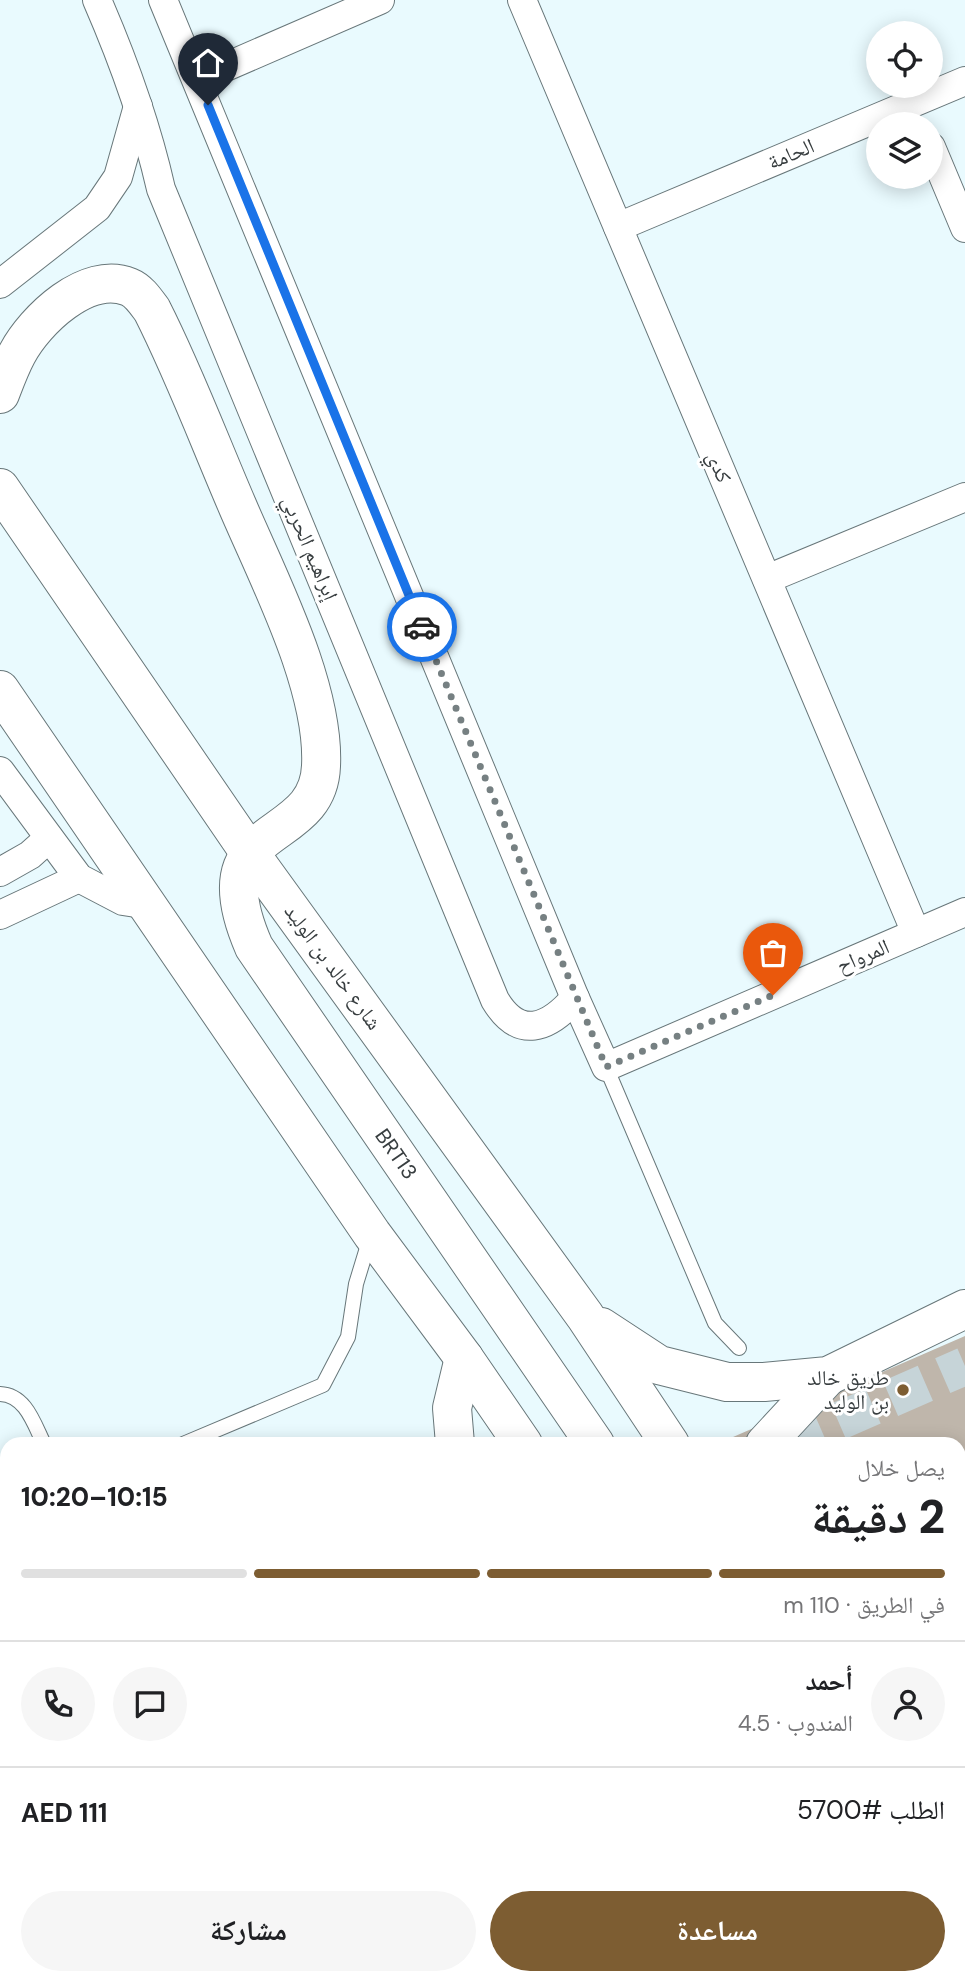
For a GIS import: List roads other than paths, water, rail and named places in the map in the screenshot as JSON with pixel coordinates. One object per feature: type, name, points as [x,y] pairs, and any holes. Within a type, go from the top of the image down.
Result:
[{"type":"main road","points":[[0,394],[18,352],[41,320],[74,295],[115,283],[131,288],[152,310],[282,611],[310,691],[320,738],[321,768],[314,796],[295,816],[249,852]]},
{"type":"main road","name":"شارع خالد بن الوليد","points":[[0,488],[249,852],[585,1316],[665,1437]]},
{"type":"main road","points":[[0,690],[372,1234],[464,1358],[518,1437]]},
{"type":"main road","name":"BRT13","points":[[249,852],[237,883],[242,920],[254,947],[590,1437]]},
{"type":"main road","points":[[771,1437],[828,1376],[965,1309]]},
{"type":"main road","points":[[585,1316],[639,1354],[659,1365],[688,1374],[727,1382],[828,1376]]},
{"type":"main road","points":[[454,1437],[452,1408],[464,1358]]},
{"type":"street","name":"إبراهيم الحربي","points":[[97,0],[126,67],[161,189],[495,1000],[511,1021],[527,1026],[554,1019],[575,998]]},
{"type":"street","points":[[163,0],[198,79],[575,998],[606,1067]]},
{"type":"street","points":[[198,79],[380,0]]},
{"type":"street","name":"كدي","points":[[522,0],[916,933]]},
{"type":"street","name":"الحامة","points":[[920,112],[965,81]]},
{"type":"street","points":[[0,284],[97,208],[118,177],[138,106]]},
{"type":"street","name":"الحامة","points":[[618,227],[866,133]]},
{"type":"street","points":[[943,176],[965,228]]},
{"type":"street","points":[[767,579],[965,497]]},
{"type":"street","points":[[0,771],[79,877],[123,901],[149,905]]},
{"type":"street","points":[[0,872],[30,855],[49,838]]},
{"type":"street","points":[[0,915],[79,877]]},
{"type":"street","name":"المرواح","points":[[606,1067],[965,912]]},
{"type":"lane","points":[[606,1067],[715,1323],[739,1348]]},
{"type":"lane","points":[[200,1437],[323,1385],[348,1337],[356,1284],[372,1234]]},
{"type":"lane","points":[[0,1394],[9,1394],[28,1409],[41,1437]]},
{"type":"tunnel","points":[[802,1437],[965,1366]]},
{"type":"place","name":"طريق خالد بن الوليد","points":[[903,1390]]}]
